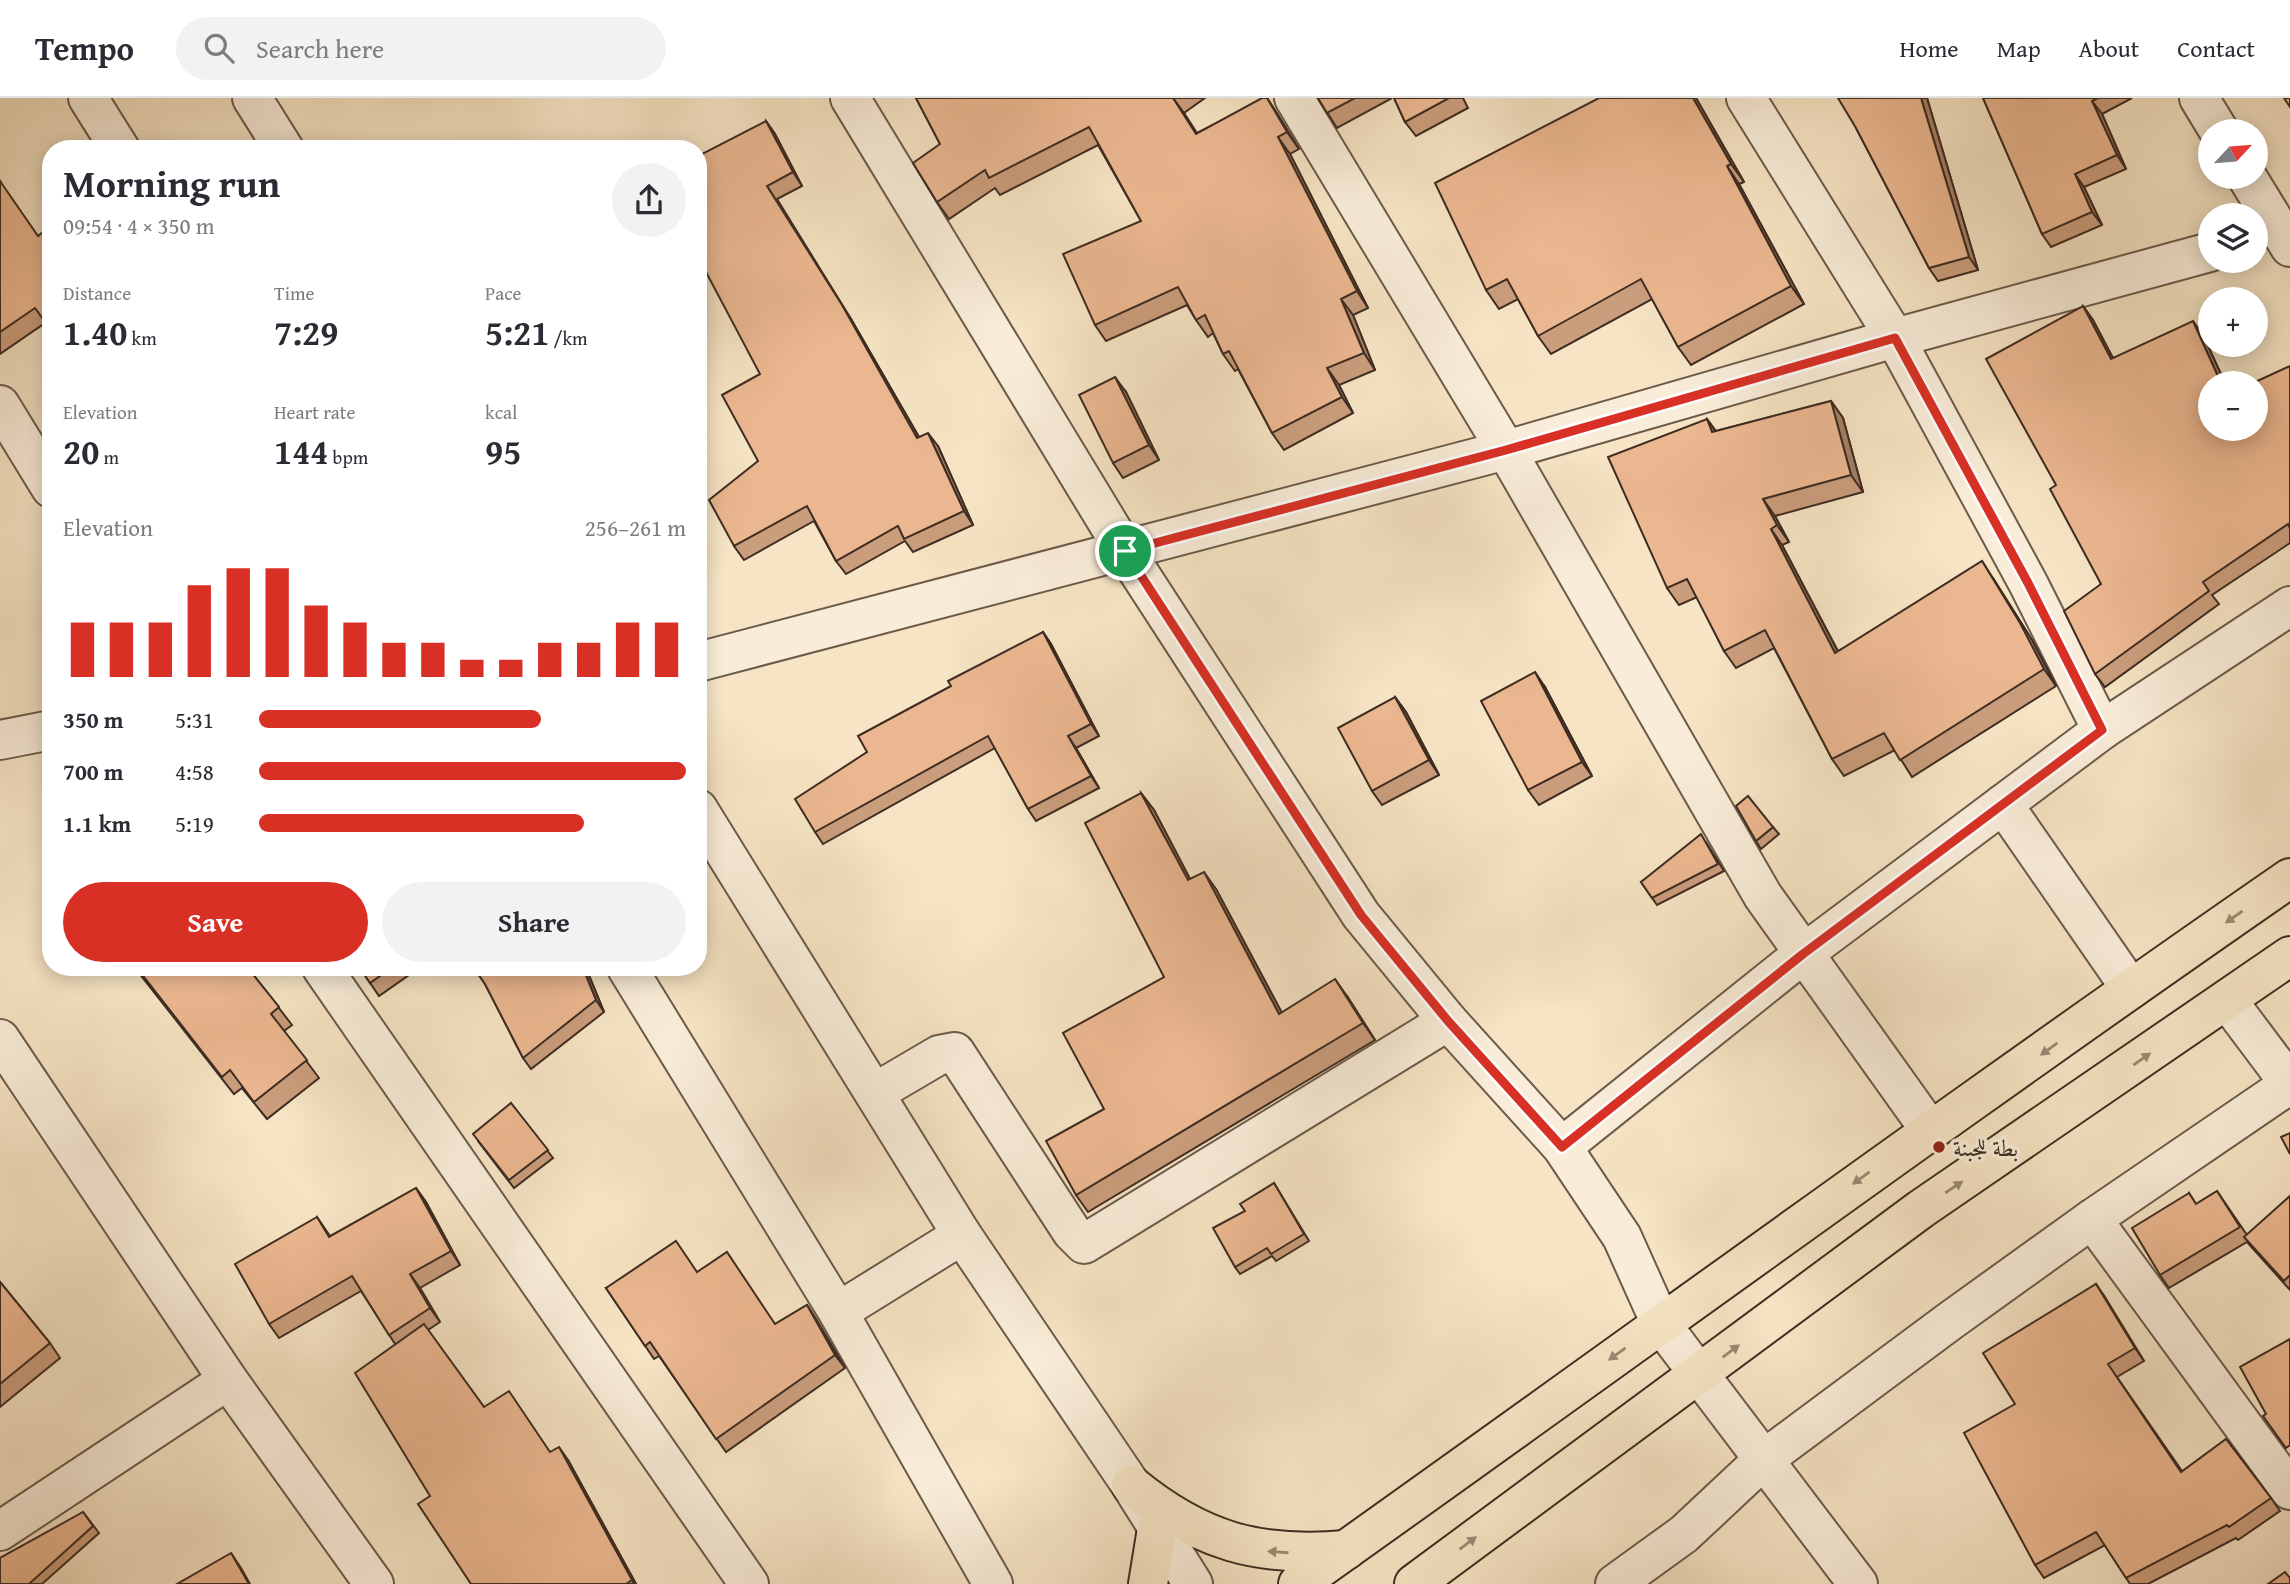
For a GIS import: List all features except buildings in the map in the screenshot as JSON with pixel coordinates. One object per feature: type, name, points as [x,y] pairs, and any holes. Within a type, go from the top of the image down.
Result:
[{"type":"highway","points":[[1298,1584],[1930,1130],[2023,1069],[2131,989],[2290,878]]},
{"type":"highway","points":[[1414,1584],[1921,1209],[2290,956]]},
{"type":"highway","points":[[1131,1485],[1161,1510],[1195,1529],[1231,1543],[1269,1551],[1307,1553],[1346,1550]]},
{"type":"highway","points":[[1147,1584],[1157,1529]]},
{"type":"street","points":[[88,98],[114,140]]},
{"type":"street","points":[[252,98],[278,140]]},
{"type":"street","points":[[850,98],[1125,551],[1361,915],[1448,1021],[1562,1147],[1622,1237],[1661,1324],[1858,1584]]},
{"type":"street","points":[[1294,98],[1506,450],[1735,852],[1803,954],[1930,1130]]},
{"type":"street","points":[[1746,98],[1895,338],[2028,583],[2102,730]]},
{"type":"street","points":[[2199,98],[2212,119]]},
{"type":"street","points":[[2254,189],[2279,237]]},
{"type":"street","points":[[707,660],[1506,450],[1895,338],[2198,255]]},
{"type":"street","points":[[0,405],[42,473]]},
{"type":"street","points":[[1562,1147],[1803,954],[2102,730],[2290,606]]},
{"type":"street","points":[[0,740],[42,732]]},
{"type":"street","points":[[2003,804],[2131,989]]},
{"type":"street","points":[[707,824],[876,1092],[962,1235],[1131,1485],[1193,1584]]},
{"type":"street","points":[[328,976],[750,1584]]},
{"type":"street","points":[[632,976],[838,1312],[993,1584]]},
{"type":"street","points":[[1615,1584],[1684,1534],[1763,1461],[2092,1219],[2290,1084],[2227,1000]]},
{"type":"street","points":[[876,1092],[939,1055],[955,1052],[1072,1232],[1084,1244],[1448,1021]]},
{"type":"street","points":[[0,1040],[229,1380],[374,1584]]},
{"type":"street","points":[[2092,1219],[2290,1490]]},
{"type":"street","points":[[838,1312],[962,1235]]},
{"type":"street","points":[[0,1531],[229,1380]]},
{"type":"place","name":"بطة للجبنة","points":[[1939,1147]]},
{"type":"route","points":[[1895,338],[2028,583],[2102,730],[1689,1042],[1562,1147],[1448,1021],[1361,915],[1125,551],[1506,450],[1895,338]]}]
